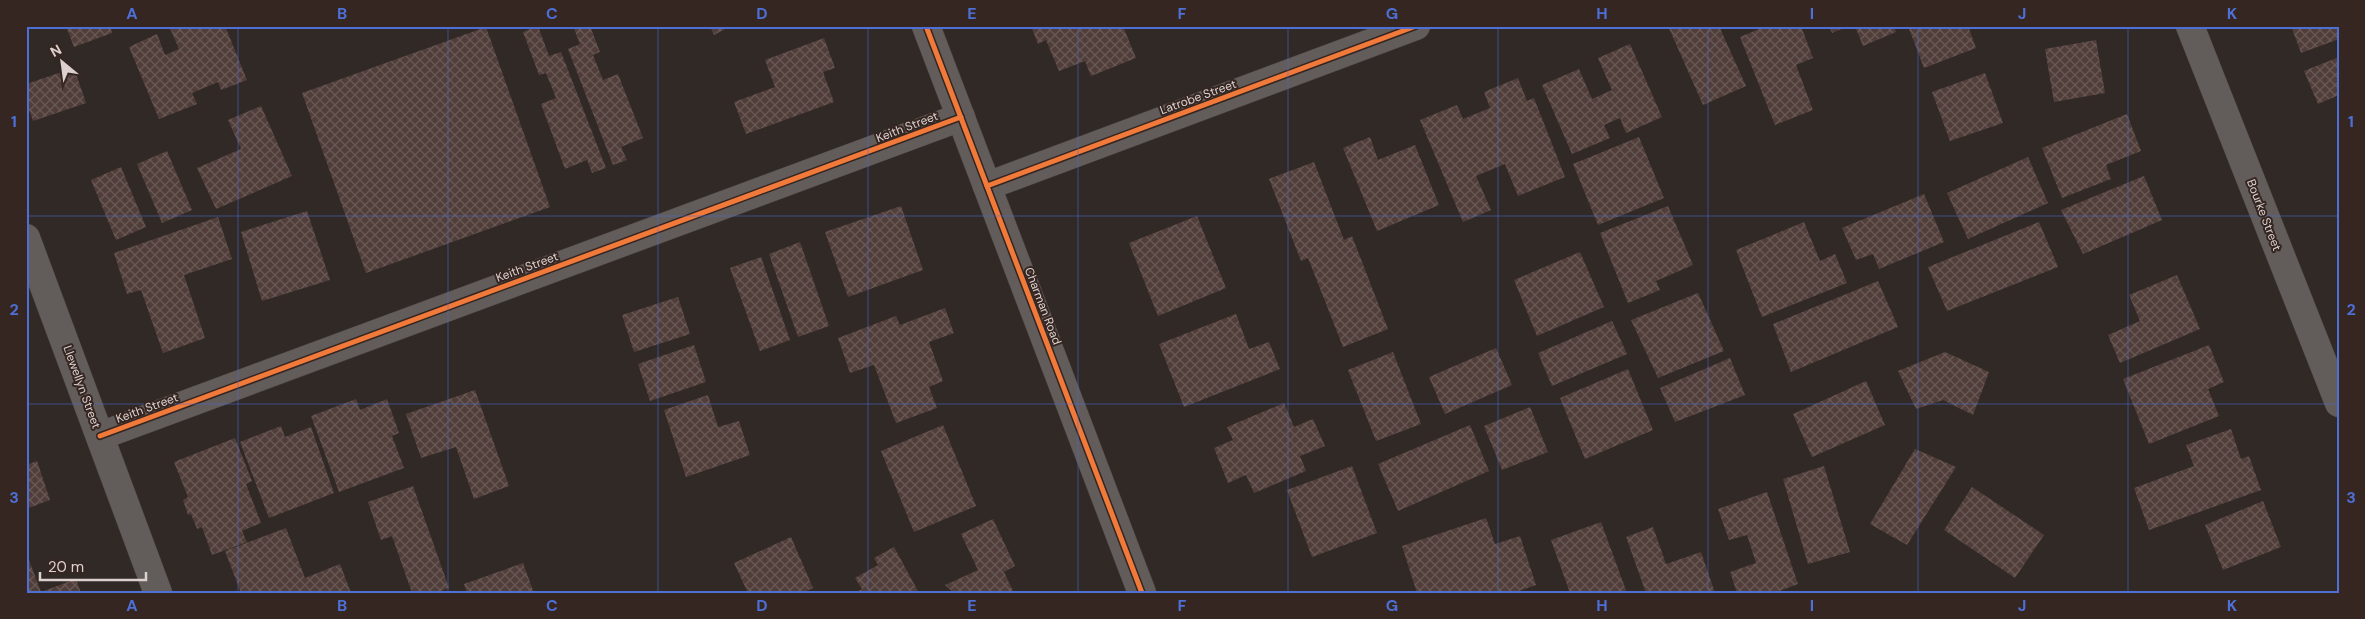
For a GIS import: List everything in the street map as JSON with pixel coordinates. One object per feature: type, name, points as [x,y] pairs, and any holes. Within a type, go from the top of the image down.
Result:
[{"type":"street","name":"Charman Road","points":[[926,26],[1142,593]]},
{"type":"street","name":"Latrobe Street","points":[[987,186],[1416,26]]},
{"type":"street","name":"Bourke Street","points":[[2190,26],[2339,403]]},
{"type":"street","name":"Keith Street","points":[[100,436],[961,117]]},
{"type":"street","name":"Llewellyn Street","points":[[26,238],[158,593]]},
{"type":"building","points":[[66,26],[110,26],[112,33],[74,47]]},
{"type":"building","points":[[169,26],[225,26],[247,80],[221,90],[218,82],[192,93],[197,104],[159,119],[129,47],[157,34],[165,55],[179,49]]},
{"type":"building","points":[[538,26],[549,56],[561,52],[606,168],[592,173],[587,160],[565,169],[541,104],[556,98],[546,73],[539,75],[523,32]]},
{"type":"building","points":[[573,26],[590,26],[600,52],[593,55],[603,80],[618,74],[643,138],[621,147],[627,160],[613,165],[568,49],[580,44]]},
{"type":"building","points":[[710,26],[731,26],[714,35]]},
{"type":"building","points":[[1031,26],[1123,26],[1136,58],[1091,76],[1085,61],[1059,71],[1046,40],[1038,44]]},
{"type":"building","points":[[1668,26],[1719,26],[1746,86],[1703,105]]},
{"type":"building","points":[[1766,26],[1801,26],[1813,58],[1796,65],[1813,110],[1775,125],[1740,37]]},
{"type":"building","points":[[1829,26],[1848,26],[1832,33]]},
{"type":"building","points":[[1855,26],[1894,26],[1896,32],[1863,46]]},
{"type":"building","points":[[1908,26],[1968,26],[1976,48],[1924,68]]},
{"type":"building","points":[[2291,26],[2339,26],[2339,39],[2301,53]]},
{"type":"building","points":[[486,27],[550,207],[366,273],[302,93]]},
{"type":"building","points":[[824,38],[835,68],[823,72],[834,102],[746,134],[734,102],[775,87],[765,60]]},
{"type":"building","points":[[2096,40],[2105,93],[2054,102],[2045,49]]},
{"type":"building","points":[[1630,44],[1662,117],[1626,133],[1620,118],[1604,125],[1610,138],[1572,154],[1542,85],[1579,69],[1592,99],[1612,90],[1598,58]]},
{"type":"building","points":[[2339,57],[2339,95],[2318,104],[2304,71]]},
{"type":"building","points":[[74,68],[86,103],[33,121],[26,101],[26,84]]},
{"type":"building","points":[[1985,73],[2003,123],[1950,141],[1932,92]]},
{"type":"building","points":[[1518,78],[1527,101],[1534,98],[1565,177],[1518,196],[1505,164],[1476,176],[1491,210],[1463,222],[1420,120],[1457,105],[1463,119],[1490,108],[1484,92]]},
{"type":"building","points":[[261,106],[292,176],[216,209],[197,168],[241,149],[228,120]]},
{"type":"building","points":[[2127,114],[2141,151],[2106,165],[2111,179],[2062,198],[2042,148]]},
{"type":"building","points":[[1370,137],[1378,160],[1415,145],[1439,205],[1377,231],[1343,148]]},
{"type":"building","points":[[1639,137],[1664,198],[1598,225],[1573,164]]},
{"type":"building","points":[[167,151],[192,210],[162,223],[137,164]]},
{"type":"building","points":[[2028,157],[2048,203],[1968,239],[1947,193]]},
{"type":"building","points":[[1314,162],[1344,240],[1352,236],[1388,329],[1343,347],[1308,258],[1301,261],[1269,179]]},
{"type":"building","points":[[121,167],[146,227],[116,240],[91,180]]},
{"type":"building","points":[[2144,176],[2162,220],[2083,254],[2061,210]]},
{"type":"building","points":[[1924,194],[1944,242],[1879,269],[1873,254],[1856,260],[1842,228]]},
{"type":"building","points":[[901,206],[923,270],[848,297],[825,232]]},
{"type":"building","points":[[1668,206],[1693,265],[1656,281],[1660,290],[1628,303],[1600,233]]},
{"type":"building","points":[[307,211],[330,280],[262,301],[241,232]]},
{"type":"building","points":[[1197,216],[1226,288],[1158,316],[1129,243]]},
{"type":"building","points":[[218,217],[232,259],[184,275],[205,338],[163,353],[141,290],[127,294],[114,253]]},
{"type":"building","points":[[1804,222],[1820,261],[1835,254],[1847,283],[1762,317],[1736,250]]},
{"type":"building","points":[[2039,222],[2058,267],[1947,311],[1928,267]]},
{"type":"building","points":[[800,242],[829,326],[798,337],[769,254]]},
{"type":"building","points":[[1580,252],[1604,307],[1537,336],[1514,280]]},
{"type":"building","points":[[761,257],[790,340],[760,351],[730,268]]},
{"type":"building","points":[[2177,275],[2200,329],[2120,363],[2108,335],[2140,321],[2129,295]]},
{"type":"building","points":[[1878,281],[1898,327],[1791,372],[1773,324]]},
{"type":"building","points":[[1698,293],[1724,351],[1658,378],[1631,320]]},
{"type":"building","points":[[678,297],[690,334],[634,352],[622,315]]},
{"type":"building","points":[[945,308],[954,333],[929,342],[943,381],[929,387],[937,408],[896,423],[874,365],[850,373],[838,338],[896,316],[900,325]]},
{"type":"building","points":[[1236,314],[1249,349],[1269,342],[1280,369],[1184,407],[1159,344]]},
{"type":"building","points":[[1612,321],[1627,354],[1552,386],[1538,353]]},
{"type":"building","points":[[694,345],[706,382],[650,401],[638,364]]},
{"type":"building","points":[[2209,345],[2224,382],[2208,389],[2219,416],[2149,444],[2123,379]]},
{"type":"building","points":[[1496,348],[1512,385],[1445,414],[1429,377]]},
{"type":"building","points":[[1393,352],[1421,424],[1376,441],[1348,370]]},
{"type":"building","points":[[1945,352],[1989,372],[1973,415],[1943,400],[1916,409],[1898,371]]},
{"type":"building","points":[[1730,358],[1745,395],[1675,422],[1660,388]]},
{"type":"building","points":[[1628,369],[1653,430],[1585,459],[1560,398]]},
{"type":"building","points":[[1866,381],[1885,425],[1812,457],[1793,414]]},
{"type":"building","points":[[475,390],[509,486],[474,499],[456,447],[421,458],[406,414]]},
{"type":"building","points":[[708,395],[718,427],[739,421],[750,455],[686,477],[664,410]]},
{"type":"building","points":[[356,399],[360,410],[387,399],[399,433],[392,436],[404,468],[339,492],[311,416]]},
{"type":"building","points":[[1284,403],[1294,427],[1313,419],[1325,446],[1300,456],[1306,471],[1254,493],[1246,475],[1228,483],[1214,448],[1233,440],[1227,427]]},
{"type":"building","points":[[1530,407],[1548,452],[1502,470],[1484,426]]},
{"type":"building","points":[[943,425],[976,506],[914,532],[881,451]]},
{"type":"building","points":[[1470,425],[1489,471],[1398,511],[1378,464]]},
{"type":"building","points":[[281,426],[285,437],[311,427],[334,493],[269,518],[240,442]]},
{"type":"building","points":[[2231,429],[2241,459],[2249,456],[2261,490],[2149,530],[2134,488],[2194,466],[2186,445]]},
{"type":"building","points":[[235,438],[252,481],[246,484],[261,523],[242,531],[247,542],[212,555],[202,527],[197,529],[191,514],[188,515],[183,500],[188,497],[174,462]]},
{"type":"building","points":[[1915,449],[1956,467],[1907,545],[1870,524]]},
{"type":"building","points":[[37,461],[50,500],[26,509],[26,465]]},
{"type":"building","points":[[1352,466],[1377,533],[1312,557],[1287,490]]},
{"type":"building","points":[[1824,466],[1850,552],[1808,564],[1783,479]]},
{"type":"building","points":[[413,486],[449,588],[436,593],[412,593],[392,536],[381,540],[368,502]]},
{"type":"building","points":[[1972,487],[2044,535],[2015,578],[1944,530]]},
{"type":"building","points":[[1767,492],[1798,584],[1774,593],[1737,593],[1730,572],[1756,563],[1747,535],[1729,540],[1718,509]]},
{"type":"building","points":[[2263,501],[2281,547],[2223,570],[2205,525]]},
{"type":"building","points":[[1486,518],[1495,544],[1520,536],[1536,585],[1513,593],[1417,593],[1402,546]]},
{"type":"building","points":[[993,519],[1015,566],[1004,572],[1014,593],[954,593],[945,585],[978,570],[961,534]]},
{"type":"building","points":[[1601,522],[1627,593],[1570,593],[1551,540]]},
{"type":"building","points":[[1653,527],[1666,564],[1701,552],[1715,593],[1646,593],[1626,537]]},
{"type":"building","points":[[286,528],[305,578],[340,564],[351,593],[241,593],[225,551]]},
{"type":"building","points":[[791,537],[813,588],[802,593],[748,593],[734,563]]},
{"type":"building","points":[[894,547],[919,593],[855,593],[862,589],[855,578],[878,565],[874,558]]},
{"type":"building","points":[[26,552],[41,592],[76,579],[81,593],[26,593]]},
{"type":"building","points":[[523,563],[534,593],[467,593],[464,584]]},
{"type":"cycle path","points":[[926,26],[1142,593]]},
{"type":"cycle path","points":[[987,186],[1416,26]]},
{"type":"cycle path","points":[[100,436],[961,117]]}]
